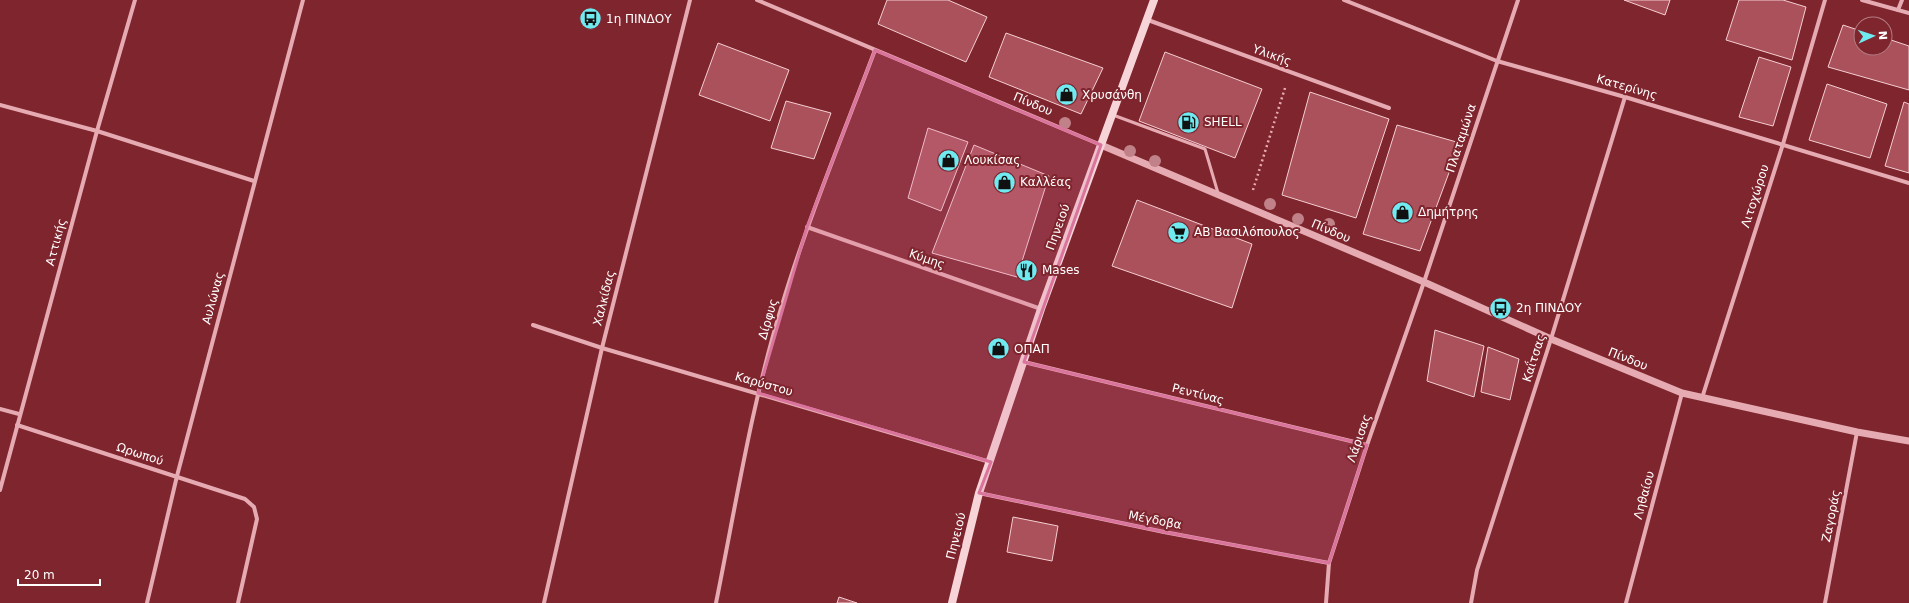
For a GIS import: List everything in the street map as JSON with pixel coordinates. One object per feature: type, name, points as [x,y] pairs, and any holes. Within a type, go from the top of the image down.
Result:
[{"type":"main road","name":"Πηνειού","points":[[952,603],[979,493],[991,462],[1041,309],[1148,20],[1154,0]]},
{"type":"street","name":"Αττικής","points":[[0,490],[134,0]]},
{"type":"street","name":"Αυλώνας","points":[[147,603],[177,476],[303,0]]},
{"type":"street","name":"Χαλκίδας","points":[[544,603],[602,348],[690,0]]},
{"type":"street","name":"Πίνδου","points":[[757,0],[1424,282],[1551,340],[1682,393],[1857,432],[1909,441]]},
{"type":"street","name":"Κατερίνης","points":[[1344,0],[1497,61],[1625,97],[1909,183]]},
{"type":"street","name":"Πλαταμώνα","points":[[1424,282],[1518,0]]},
{"type":"street","name":"Λιτοχώρου","points":[[1702,398],[1783,144],[1825,0]]},
{"type":"street","points":[[1862,0],[1909,13]]},
{"type":"street","points":[[1898,10],[1902,0]]},
{"type":"street","name":"Υλικής","points":[[1148,20],[1389,108]]},
{"type":"street","name":"Δίρφυς","points":[[716,603],[758,393],[781,306],[807,227],[875,50]]},
{"type":"street","name":"Καΐτσας","points":[[1471,603],[1477,570],[1551,340],[1625,97]]},
{"type":"street","points":[[0,105],[97,131],[254,181]]},
{"type":"street","name":"Κύμης","points":[[807,227],[1041,309]]},
{"type":"street","name":"Λάρισας","points":[[1326,603],[1329,563],[1367,445],[1424,282]]},
{"type":"street","name":"Καρύστου","points":[[533,325],[602,348],[991,462]]},
{"type":"street","name":"Ρεντίνας","points":[[1024,362],[1367,445]]},
{"type":"street","name":"Ληθαίου","points":[[1626,603],[1682,393]]},
{"type":"street","points":[[0,409],[20,414]]},
{"type":"street","name":"Ωρωπού","points":[[17,425],[246,499],[254,506],[257,519],[238,603]]},
{"type":"street","name":"Ζαγοράς","points":[[1825,603],[1857,432]]},
{"type":"street","name":"Μέγδοβα","points":[[979,493],[1164,532],[1329,563]]},
{"type":"lane","points":[[1112,115],[1205,149],[1219,195]]},
{"type":"path","points":[[1248,208],[1290,72]]},
{"type":"highlighted area","points":[[875,50],[1101,145],[1024,362],[1367,445],[1329,563],[1164,532],[979,493],[991,462],[758,393],[807,227]]},
{"type":"building","points":[[887,0],[948,0],[987,17],[966,62],[878,24]]},
{"type":"building","points":[[1624,0],[1670,0],[1665,15]]},
{"type":"building","points":[[1739,0],[1783,0],[1806,7],[1792,60],[1726,40]]},
{"type":"building","points":[[1843,25],[1853,28],[1853,56],[1893,56],[1893,41],[1909,46],[1909,90],[1828,67]]},
{"type":"building","points":[[1006,33],[1103,68],[1081,114],[989,77]]},
{"type":"building","points":[[718,43],[789,70],[770,121],[699,95]]},
{"type":"building","points":[[1165,52],[1262,89],[1235,158],[1139,121]]},
{"type":"building","points":[[1759,57],[1791,67],[1773,126],[1739,117]]},
{"type":"building","points":[[1827,84],[1887,104],[1870,158],[1809,140]]},
{"type":"building","points":[[1310,92],[1389,119],[1356,218],[1282,195]]},
{"type":"building","points":[[786,101],[831,113],[814,159],[771,148]]},
{"type":"building","points":[[1904,102],[1909,104],[1909,173],[1885,166]]},
{"type":"building","points":[[1397,125],[1460,143],[1420,251],[1363,234]]},
{"type":"building","points":[[928,128],[968,142],[941,211],[908,198]]},
{"type":"building","points":[[974,145],[1049,176],[1017,277],[932,253]]},
{"type":"building","points":[[1137,200],[1252,244],[1232,308],[1112,266]]},
{"type":"building","points":[[1435,330],[1484,346],[1474,397],[1427,381]]},
{"type":"building","points":[[1488,347],[1519,359],[1510,400],[1481,392]]},
{"type":"building","points":[[1013,517],[1058,526],[1052,561],[1007,552]]},
{"type":"building","points":[[839,597],[857,603],[837,603]]},
{"type":"place","name":"1η ΠΙΝΔΟΥ","points":[[591,19]]},
{"type":"place","name":"Χρυσάνθη","points":[[1066,95]]},
{"type":"place","name":"SHELL","points":[[1189,122]]},
{"type":"place","name":"Λουκίσας","points":[[948,160]]},
{"type":"place","name":"Καλλέας","points":[[1004,182]]},
{"type":"place","name":"Δημήτρης","points":[[1403,212]]},
{"type":"place","name":"ΑΒ Βασιλόπουλος","points":[[1179,232]]},
{"type":"place","name":"Mases","points":[[1026,270]]},
{"type":"place","name":"2η ΠΙΝΔΟΥ","points":[[1501,308]]},
{"type":"place","name":"ΟΠΑΠ","points":[[998,349]]}]
